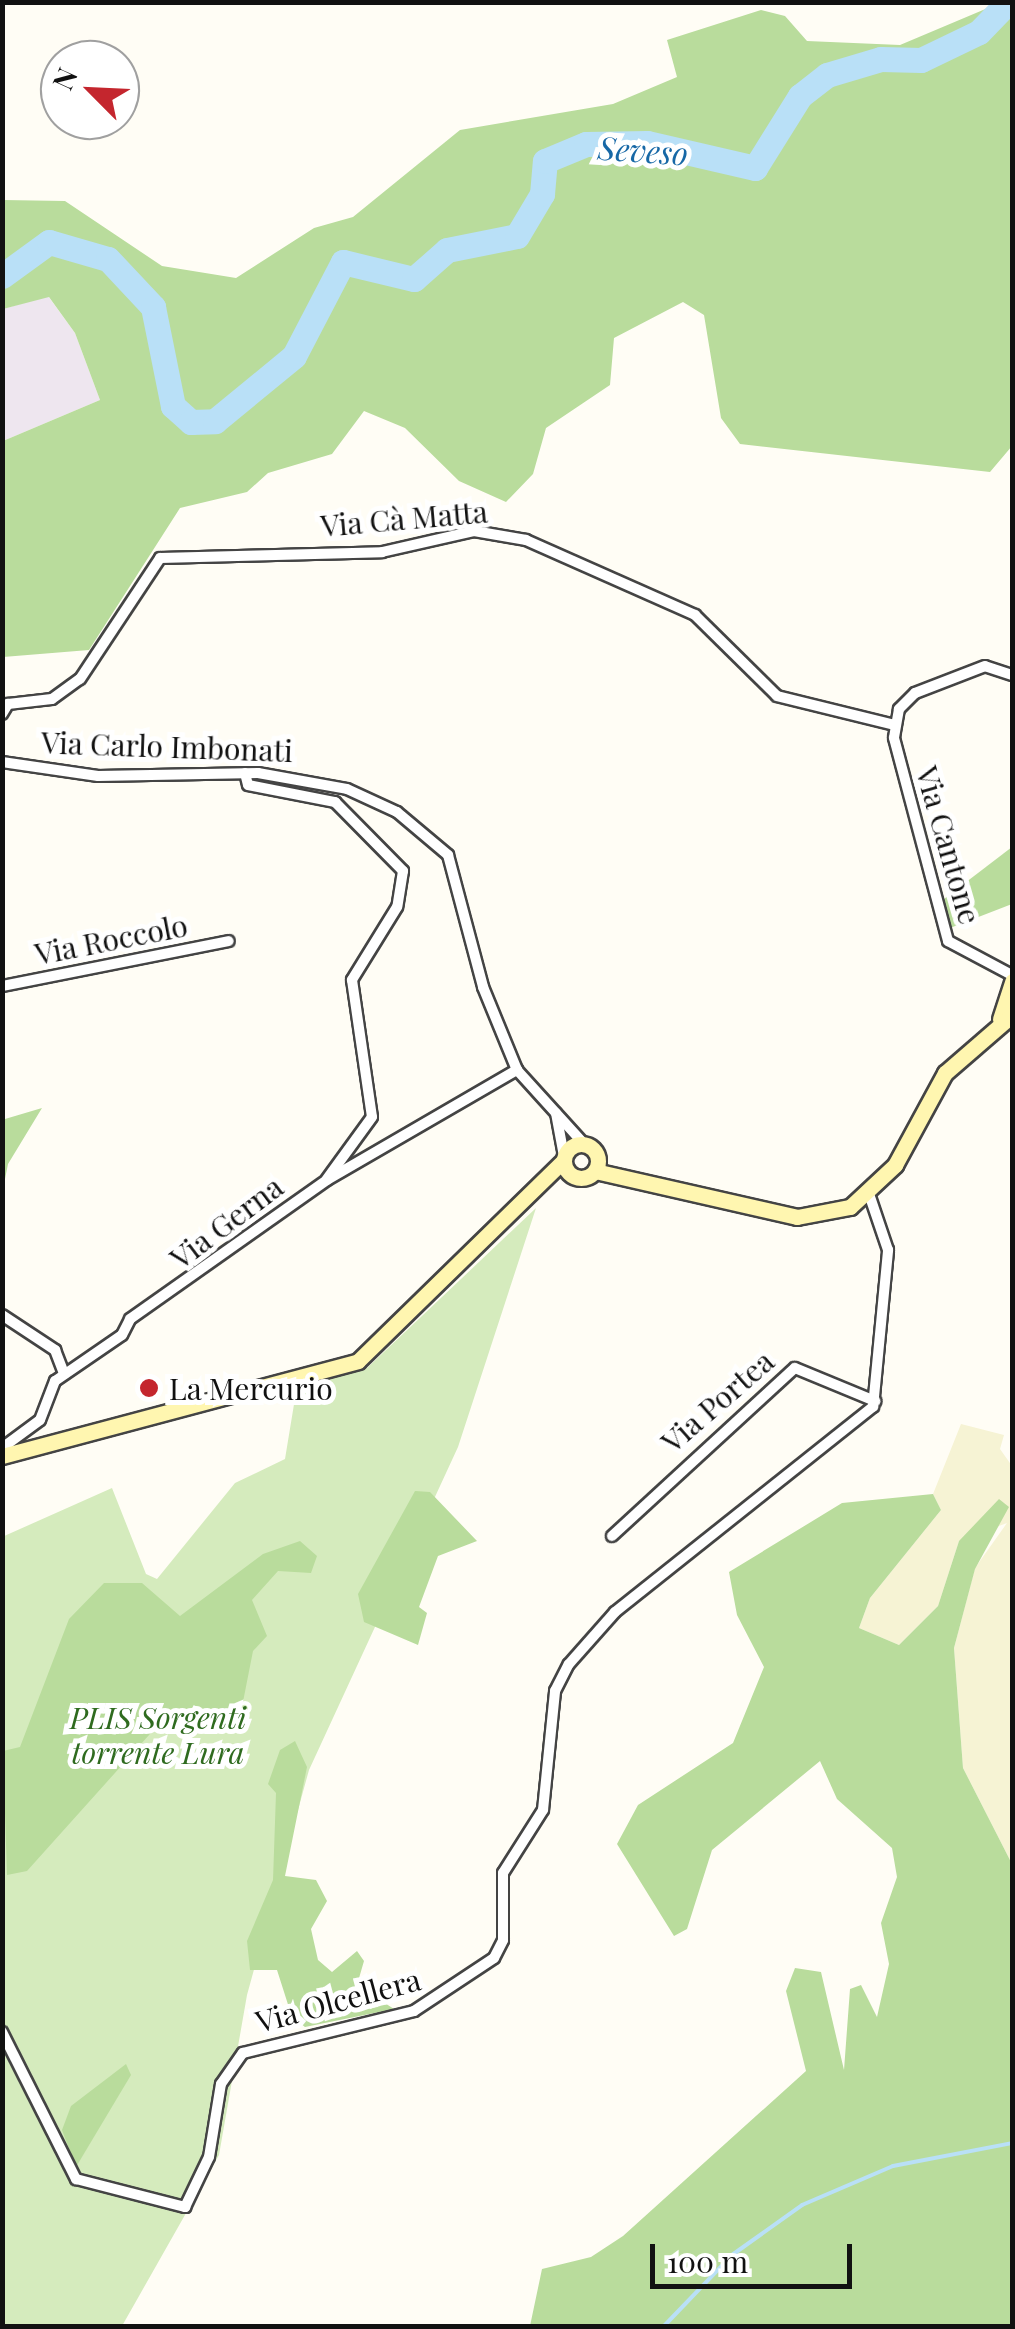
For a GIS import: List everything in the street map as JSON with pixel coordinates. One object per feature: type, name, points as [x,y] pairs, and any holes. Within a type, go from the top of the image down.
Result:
[{"type":"street","name":"Via Cà Matta","points":[[2,714],[8,704],[52,699],[80,679],[160,558],[382,552],[474,532],[526,540],[695,615],[778,696],[895,725]]},
{"type":"street","name":"Via Cantone","points":[[1010,997],[998,968],[948,941],[895,725],[899,709],[978,668],[1012,676]]},
{"type":"street","name":"Via Carlo Imbonati","points":[[2,762],[55,774],[245,773],[360,794],[444,849],[517,1070],[590,1148]]},
{"type":"street","points":[[245,773],[248,785],[335,802],[403,871],[396,907],[352,980],[372,1117],[327,1180]]},
{"type":"street","name":"Via Roccolo","points":[[2,986],[230,942]]},
{"type":"street","points":[[532,1196],[595,1171],[798,1217],[868,1194],[896,1166],[945,1073],[1010,997]]},
{"type":"street","name":"Via Gerna","points":[[2,1448],[40,1420],[64,1373],[327,1180],[517,1070]]},
{"type":"street","points":[[554,1107],[564,1158],[577,1178]]},
{"type":"street","points":[[590,1148],[642,1179]]},
{"type":"street","points":[[2,1456],[358,1361],[532,1196],[564,1158],[590,1148]]},
{"type":"street","points":[[590,1148],[595,1171]]},
{"type":"street","points":[[868,1194],[888,1250],[875,1401]]},
{"type":"street","points":[[2,1315],[55,1350],[64,1373]]},
{"type":"street","name":"Via Portea","points":[[612,1536],[786,1372],[814,1369],[875,1401]]},
{"type":"street","name":"Via Olcellera","points":[[2,2032],[76,2179],[185,2207],[209,2157],[221,2084],[243,2053],[414,2011],[494,1958],[503,1940],[503,1873],[543,1810],[555,1691],[569,1664],[615,1612],[865,1419],[875,1401]]},
{"type":"shaded area","points":[[48,296],[75,333],[100,400],[3,441],[3,309]]},
{"type":"shaded area","points":[[961,1424],[1004,1435],[1000,1449],[1012,1466],[1012,1864],[963,1768],[954,1648],[975,1568],[1007,1523],[959,1541],[938,1606],[899,1645],[859,1628],[870,1598],[941,1510],[933,1494]]},
{"type":"green space","points":[[1002,2],[1012,3],[1012,446],[990,472],[740,444],[721,418],[704,315],[683,302],[614,338],[610,385],[546,428],[533,474],[506,502],[459,481],[405,428],[364,411],[332,454],[268,473],[247,492],[180,508],[89,650],[3,657],[3,441],[100,400],[75,333],[49,297],[3,309],[3,200],[65,201],[162,266],[236,278],[314,228],[353,217],[460,130],[613,104],[677,77],[667,40],[761,10],[785,16],[807,41],[900,45]]},
{"type":"green space","points":[[1012,847],[1012,904],[950,928],[944,899]]},
{"type":"green space","points":[[42,1108],[8,1164],[3,1189],[3,1110],[5,1119]]},
{"type":"green space","name":"PLIS Sorgenti torrente Lura","points":[[536,1208],[458,1447],[309,1770],[247,1995],[219,2155],[122,2326],[3,2326],[2,1537],[112,1488],[146,1574],[157,1579],[235,1483],[285,1459],[297,1386],[367,1368]]},
{"type":"green space","points":[[415,1491],[430,1492],[477,1541],[438,1556],[419,1607],[427,1613],[418,1645],[364,1622],[358,1594]]},
{"type":"green space","points":[[933,1494],[941,1510],[870,1598],[859,1628],[899,1645],[938,1606],[959,1541],[999,1499],[1009,1507],[975,1569],[954,1648],[963,1768],[1012,1864],[1012,2326],[530,2326],[542,2269],[591,2257],[623,2236],[806,2071],[786,1991],[795,1968],[821,1972],[844,2070],[850,1989],[861,1985],[877,2017],[889,1964],[881,1923],[897,1877],[892,1848],[837,1799],[820,1761],[712,1850],[687,1929],[674,1936],[617,1844],[638,1805],[733,1743],[764,1667],[737,1615],[729,1572],[842,1503]]},
{"type":"green space","points":[[300,1541],[317,1556],[311,1573],[278,1571],[252,1600],[267,1636],[253,1651],[241,1712],[158,1725],[27,1871],[7,1875],[3,1751],[20,1747],[69,1619],[104,1583],[142,1583],[180,1616],[263,1554]]},
{"type":"green space","points":[[295,1741],[307,1767],[285,1876],[316,1880],[327,1901],[311,1929],[318,1960],[332,1972],[357,1951],[364,1961],[357,1985],[394,2009],[305,2027],[292,2017],[277,1970],[250,1970],[247,1941],[273,1880],[276,1793],[268,1784],[280,1750]]},
{"type":"green space","points":[[126,2064],[131,2075],[76,2167],[62,2130],[71,2106]]},
{"type":"waterway","name":"Seveso","points":[[2,276],[49,242],[108,259],[153,307],[173,406],[191,422],[215,421],[294,356],[343,262],[414,279],[447,250],[517,236],[542,194],[545,161],[586,144],[647,143],[755,168],[800,96],[827,75],[881,59],[921,60],[979,32],[1008,2]]},
{"type":"waterway","points":[[664,2326],[732,2255],[802,2205],[893,2166],[1012,2143]]},
{"type":"place","name":"La Mercurio","points":[[149,1388]]}]
